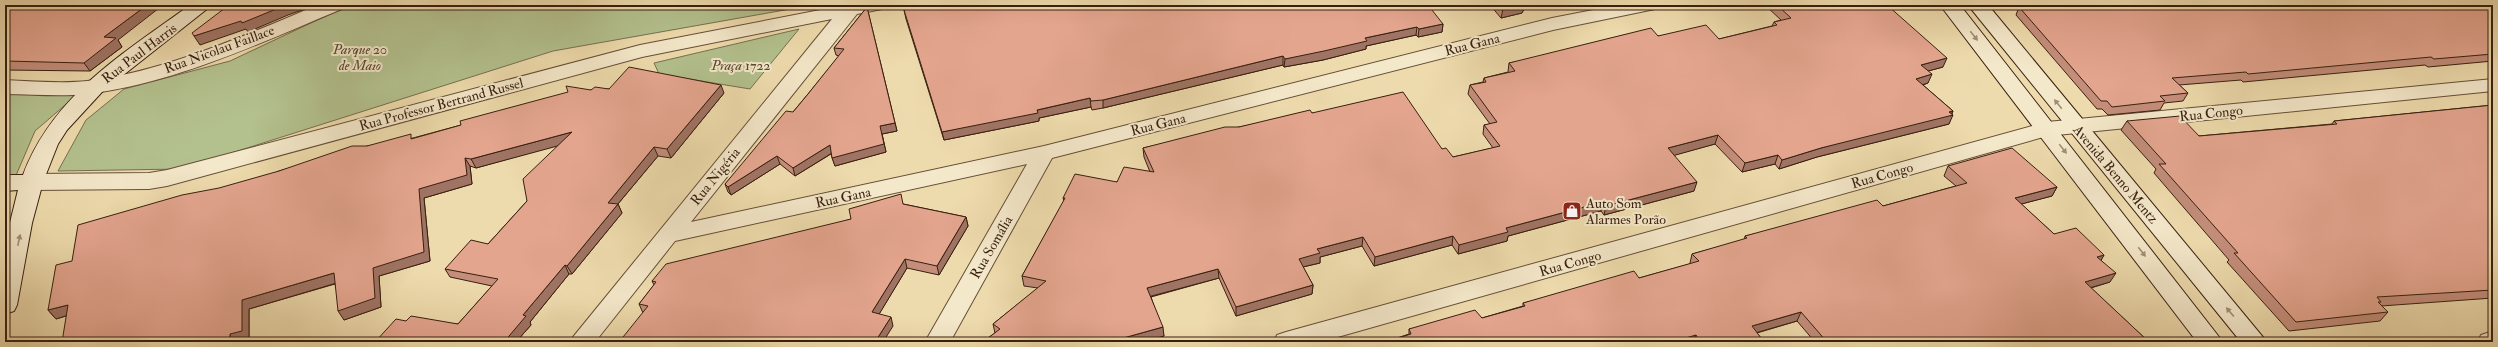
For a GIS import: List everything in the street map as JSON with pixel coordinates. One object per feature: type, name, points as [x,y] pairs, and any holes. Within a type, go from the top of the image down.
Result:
[{"type":"street","name":"Rua Paul Harris","points":[[5,305],[31,182],[51,137],[59,124],[95,87],[202,5]]},
{"type":"street","name":"Rua Nicolau Faillace","points":[[5,87],[95,87],[182,65],[212,55],[335,5]]},
{"type":"street","name":"Rua Professor Bertrand Russel","points":[[5,183],[149,181],[167,178],[640,51],[875,5]]},
{"type":"street","points":[[1552,24],[1561,5]]},
{"type":"street","name":"Rua Gana","points":[[667,236],[1044,153],[1552,24],[1648,5]]},
{"type":"street","name":"Avenida Benno Mentz","points":[[1950,5],[2211,342]]},
{"type":"street","name":"Avenida Benno Mentz","points":[[1978,5],[2255,342]]},
{"type":"street","name":"Rua Nigéria","points":[[581,342],[850,10]]},
{"type":"street","name":"Rua Congo","points":[[1286,342],[2047,129],[2493,85]]},
{"type":"street","name":"Rua Somália","points":[[937,342],[1044,153]]},
{"type":"green space","name":"Parque 20 de Maio","points":[[349,5],[813,5],[553,51],[181,169],[58,171],[86,120],[124,89],[230,61]]},
{"type":"green space","name":"Praça 1722","points":[[799,29],[750,89],[659,74],[654,63]]},
{"type":"green space","points":[[5,93],[79,93],[35,131],[14,180],[5,180]]},
{"type":"building","points":[[5,5],[147,5],[104,37],[116,38],[84,63],[5,61]]},
{"type":"building","points":[[229,5],[286,5],[242,23],[241,21],[194,36],[192,33]]},
{"type":"building","points":[[929,5],[1428,5],[1443,24],[1419,29],[1417,27],[1365,38],[1367,41],[1324,51],[1285,59],[1283,56],[1103,100],[1091,101],[1090,98],[1037,110],[1038,113],[942,132],[904,10]]},
{"type":"building","points":[[1499,5],[1518,5],[1503,9]]},
{"type":"building","points":[[1777,5],[1887,5],[1947,58],[1921,65],[1932,74],[1916,79],[1953,111],[1949,112],[1953,115],[1821,148],[1782,160],[1778,155],[1745,163],[1718,135],[1668,148],[1697,182],[1606,206],[1603,202],[1506,228],[1508,232],[1459,245],[1453,236],[1375,257],[1363,237],[1317,249],[1320,253],[1299,259],[1313,285],[1236,307],[1218,269],[1147,288],[1163,327],[1109,342],[993,342],[988,338],[1000,329],[993,324],[1046,281],[1022,276],[1065,198],[1063,198],[1075,174],[1117,182],[1124,167],[1154,172],[1143,148],[1225,127],[1239,127],[1310,110],[1312,113],[1403,92],[1442,149],[1446,148],[1453,157],[1500,146],[1484,125],[1497,122],[1470,85],[1486,82],[1484,78],[1515,71],[1509,63],[1651,28],[1658,36],[1706,25],[1719,39],[1777,25],[1774,22],[1791,18]]},
{"type":"building","points":[[2050,5],[2493,5],[2493,54],[2434,59],[2431,57],[2248,74],[2246,72],[2172,78],[2188,93],[2160,96],[2165,101],[2112,107],[2107,101],[2101,101],[2019,7]]},
{"type":"building","points":[[867,7],[895,123],[880,126],[884,144],[832,158],[830,145],[793,168],[777,156],[728,187],[725,184],[786,111],[793,112],[844,49],[834,48]]},
{"type":"building","points":[[629,67],[721,85],[667,149],[654,147],[608,203],[618,204],[567,266],[565,265],[523,315],[526,316],[504,342],[375,342],[396,319],[406,321],[411,316],[458,324],[498,279],[445,269],[471,240],[488,244],[527,201],[523,179],[572,132],[471,159],[465,158],[467,175],[419,189],[424,252],[373,268],[375,298],[338,311],[334,273],[242,300],[242,331],[230,334],[230,342],[62,342],[68,305],[48,310],[56,265],[72,261],[78,225],[182,195],[219,188],[279,171],[352,146],[367,146],[411,134],[411,139],[461,125],[460,121],[568,92],[566,86],[591,90],[595,87],[609,89]]},
{"type":"building","points":[[2493,105],[2493,290],[2377,297],[2381,302],[2378,302],[2388,312],[2296,322],[2234,253],[2238,253],[2159,164],[2166,164],[2127,121],[2180,116],[2199,136],[2337,124],[2334,121]]},
{"type":"building","points":[[2012,148],[2057,187],[2015,198],[2054,234],[2076,228],[2104,255],[2097,257],[2116,273],[2085,282],[2149,342],[1827,342],[1801,312],[1752,326],[1764,342],[1701,342],[1696,335],[1672,342],[1385,342],[1411,334],[1409,329],[1475,310],[1482,318],[1525,306],[1523,303],[1634,271],[1639,278],[1699,261],[1692,254],[1747,238],[1745,236],[1877,200],[1883,206],[1967,183],[1948,166]]},
{"type":"building","points":[[901,194],[903,204],[966,217],[937,266],[905,259],[872,312],[891,317],[875,342],[619,342],[648,306],[639,304],[656,282],[652,281],[666,264],[851,219],[849,209]]},
{"type":"place","name":"Auto Som Alarmes Porão","points":[[1572,211]]}]
